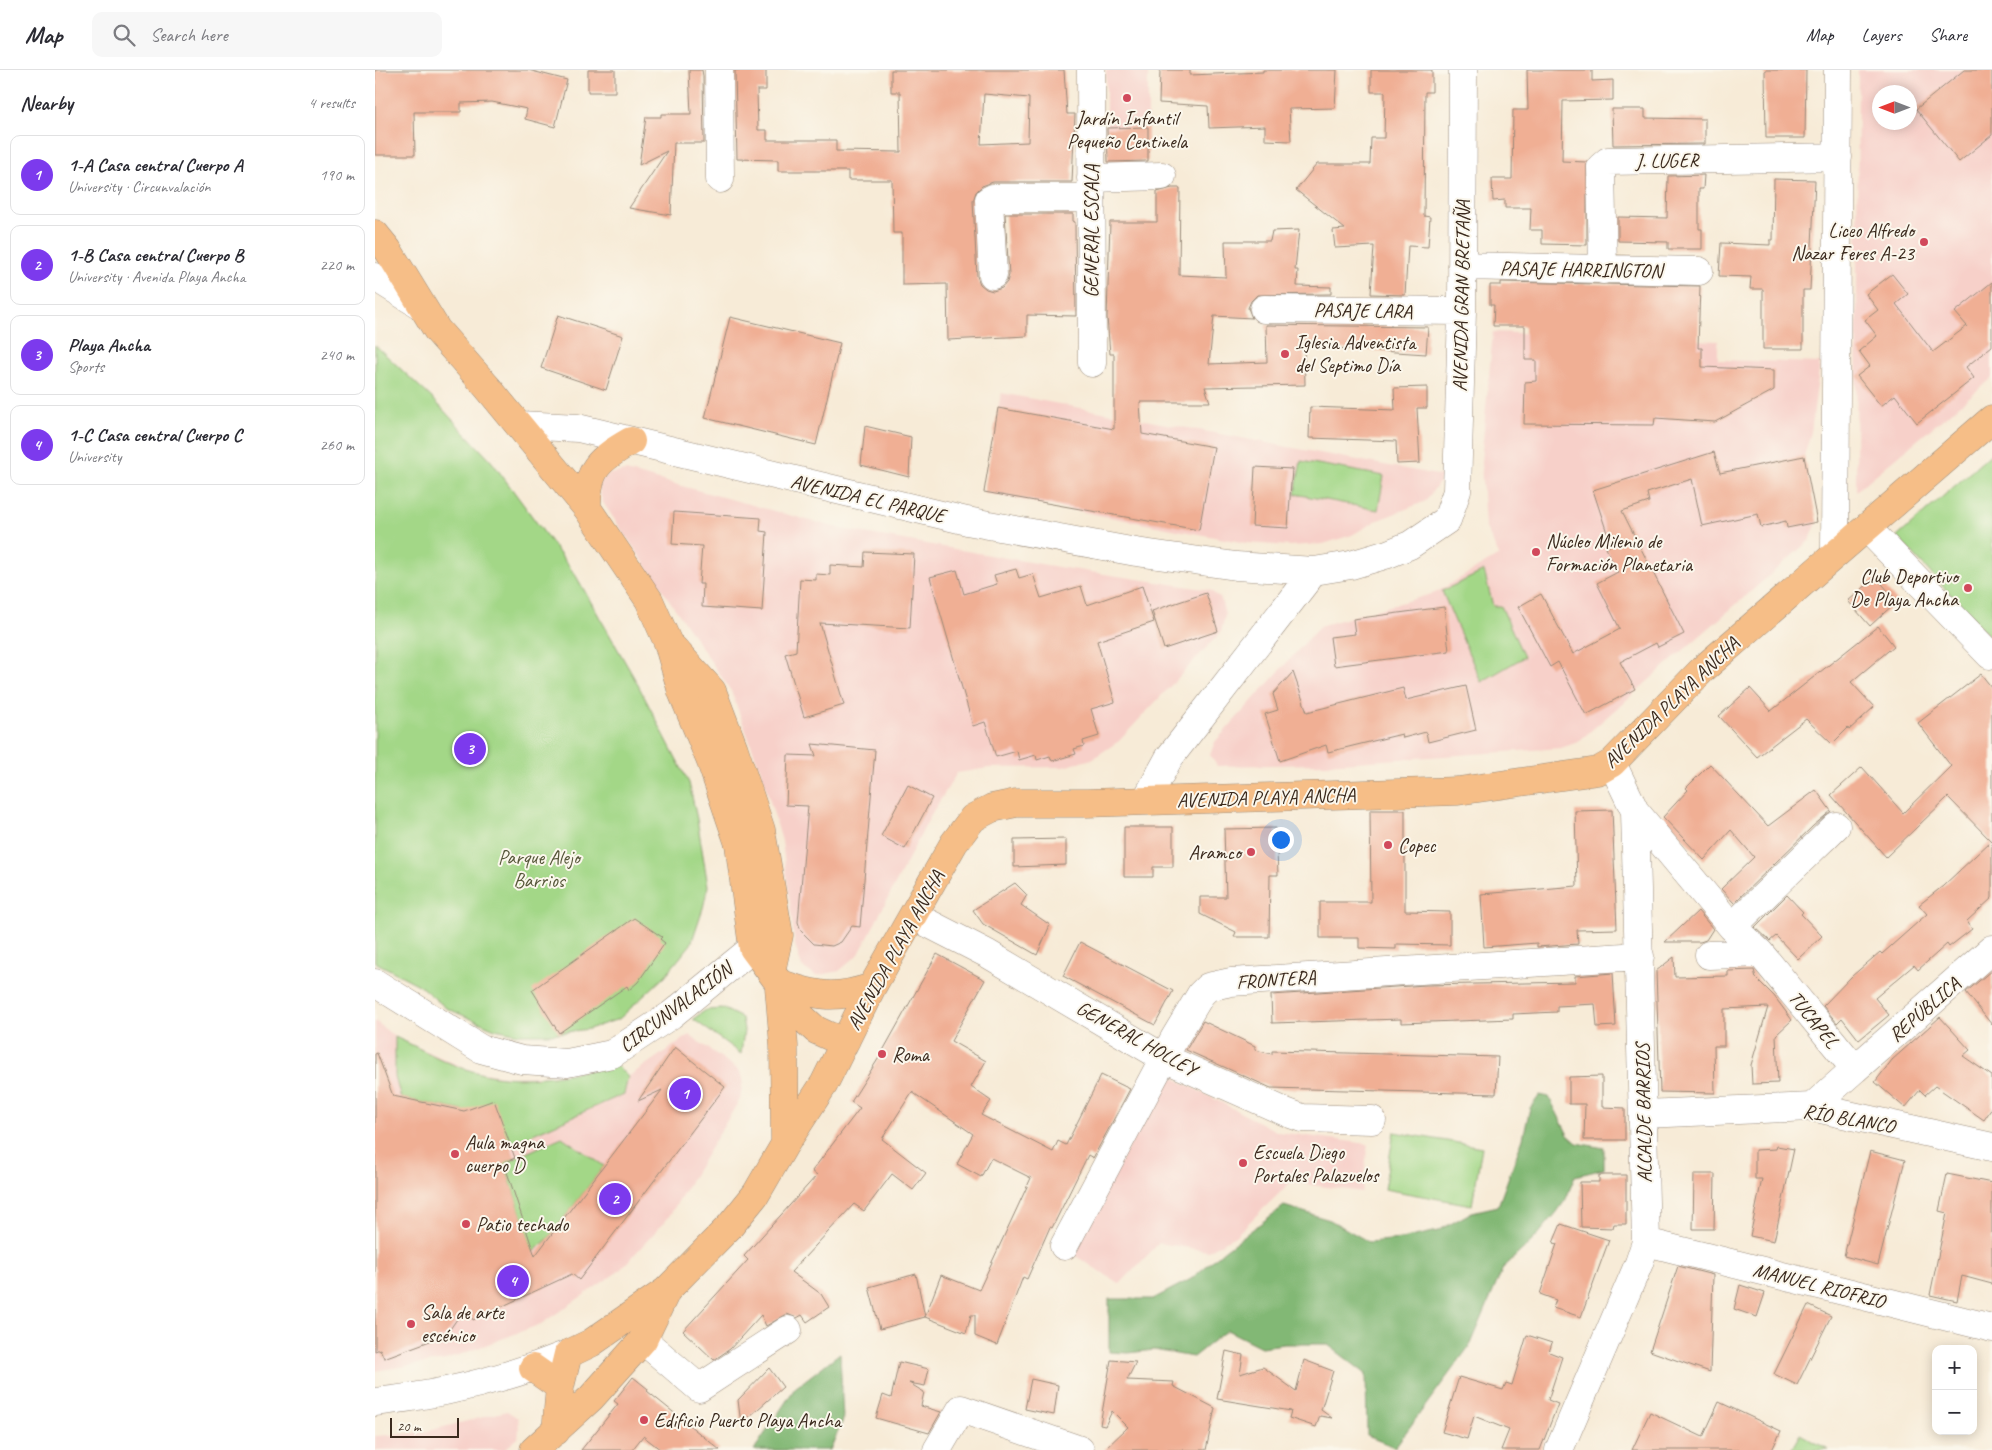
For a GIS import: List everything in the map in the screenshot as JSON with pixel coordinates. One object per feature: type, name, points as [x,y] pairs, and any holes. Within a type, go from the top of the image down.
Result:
[{"type":"main road","points":[[375,234],[388,250],[420,305],[447,343],[519,425],[587,508],[649,600],[668,643],[682,692],[711,762],[739,844],[753,948],[775,978],[794,1010],[816,1030],[829,1036],[846,1040]]},
{"type":"main road","name":"AVENIDA PLAYA ANCHA","points":[[666,1291],[730,1226],[756,1194],[785,1144],[824,1084],[872,987],[954,843],[973,818],[992,808],[1016,803],[1458,790],[1598,771],[1612,763],[1703,669],[1992,418]]},
{"type":"main road","points":[[587,508],[587,487],[592,472],[605,456],[631,441]]},
{"type":"main road","points":[[668,643],[712,690],[735,749],[761,830],[779,935],[775,978],[784,1046],[785,1144]]},
{"type":"main road","points":[[775,978],[806,993],[832,997],[852,994],[872,987]]},
{"type":"main road","points":[[534,1450],[591,1398],[643,1340],[666,1291]]},
{"type":"main road","points":[[556,1431],[560,1387],[579,1349],[666,1291]]},
{"type":"main road","points":[[579,1349],[591,1398]]},
{"type":"main road","points":[[533,1368],[560,1387]]},
{"type":"street","points":[[719,70],[720,179]]},
{"type":"street","name":"GENERAL ESCALA","points":[[1091,70],[1092,363]]},
{"type":"street","name":"AVENIDA GRAN BRETAÑA","points":[[1447,520],[1457,491],[1462,311],[1463,70]]},
{"type":"street","points":[[1835,554],[1838,70]]},
{"type":"street","name":"J. LUGER","points":[[1603,270],[1601,167],[1603,163],[1608,161],[1838,157]]},
{"type":"street","points":[[993,275],[989,200],[993,198],[1091,188],[1162,176]]},
{"type":"street","name":"PASAJE HARRINGTON","points":[[1462,266],[1699,271]]},
{"type":"street","points":[[375,277],[420,305]]},
{"type":"street","name":"PASAJE LARA","points":[[1264,309],[1462,311]]},
{"type":"street","name":"AVENIDA EL PARQUE","points":[[519,425],[578,428],[967,521],[1136,552],[1236,566],[1313,571],[1351,565],[1410,545],[1447,520]]},
{"type":"street","points":[[1867,528],[1990,655]]},
{"type":"street","points":[[1146,800],[1169,758],[1313,571]]},
{"type":"street","name":"ALCALDE BARRIOS","points":[[1559,1450],[1639,1263],[1646,1242],[1635,811],[1612,763]]},
{"type":"street","name":"TUCAPEL","points":[[1635,811],[1732,927],[1760,953],[1855,1070]]},
{"type":"street","points":[[1732,927],[1836,826]]},
{"type":"street","name":"GENERAL HOLLEY","points":[[914,916],[988,954],[1164,1058],[1302,1118],[1372,1120]]},
{"type":"street","name":"CIRCUNVALACIÓN","points":[[375,983],[481,1049],[522,1060],[567,1063],[612,1054],[671,1015],[753,948]]},
{"type":"street","name":"REPÚBLICA","points":[[1855,1070],[1992,949]]},
{"type":"street","points":[[1709,955],[1760,953]]},
{"type":"street","name":"FRONTERA","points":[[1064,1246],[1164,1058],[1201,994],[1208,987],[1219,983],[1640,956]]},
{"type":"street","points":[[1812,1107],[1855,1070]]},
{"type":"street","name":"RÍO BLANCO","points":[[1644,1114],[1812,1107],[1992,1147]]},
{"type":"street","name":"MANUEL RIOFRIO","points":[[1646,1242],[1992,1328]]},
{"type":"street","points":[[643,1340],[699,1388],[788,1330]]},
{"type":"street","points":[[375,1402],[420,1397],[533,1368],[579,1349]]},
{"type":"street","points":[[937,1450],[961,1408],[1080,1450]]},
{"type":"shaded area","name":"Jardín Infantil Pequeño Centinela","points":[[1106,70],[1148,70],[1148,127],[1106,128]]},
{"type":"shaded area","name":"Liceo Alfredo Nazar Feres A-23","points":[[1858,70],[1992,70],[1992,378],[1856,491]]},
{"type":"shaded area","points":[[1493,332],[1718,341],[1718,360],[1820,363],[1811,432],[1804,456],[1817,522],[1810,540],[1578,742],[1561,748],[1325,764],[1217,766],[1210,755],[1215,742],[1320,626],[1435,593],[1499,555],[1485,526],[1481,462]]},
{"type":"shaded area","points":[[1001,393],[1443,476],[1426,501],[1376,521],[1352,535],[1323,544],[1290,546],[1246,543],[984,493]]},
{"type":"shaded area","points":[[626,471],[841,529],[1058,567],[1210,590],[1221,599],[1225,615],[1221,632],[1119,741],[1092,759],[1063,767],[989,768],[957,773],[931,815],[859,954],[839,971],[816,976],[802,967],[795,945],[782,841],[761,771],[731,691],[602,501],[598,484],[609,474]]},
{"type":"shaded area","points":[[375,1021],[395,1037],[472,1071],[509,1077],[570,1075],[615,1064],[628,1077],[689,1035],[740,1071],[743,1080],[740,1099],[668,1218],[619,1271],[541,1324],[446,1360],[375,1371]]},
{"type":"shaded area","name":"Escuela Diego Portales Palazuelos","points":[[1168,1075],[1278,1132],[1368,1144],[1362,1192],[1291,1182],[1235,1236],[1208,1251],[1159,1243],[1120,1284],[1071,1253]]},
{"type":"shaded area","points":[[507,1411],[518,1418],[519,1429],[518,1438],[504,1450],[375,1450],[375,1436],[420,1433]]},
{"type":"green space","name":"Parque Alejo Barrios","points":[[375,345],[434,400],[492,462],[576,576],[636,681],[689,783],[708,886],[703,908],[691,944],[665,976],[619,1019],[589,1029],[550,1034],[519,1034],[495,1029],[446,1008],[419,985],[375,962]]},
{"type":"green space","name":"Club Deportivo De Playa Ancha","points":[[1992,453],[1992,639],[1897,537]]},
{"type":"green space","points":[[1301,461],[1384,476],[1378,510],[1295,494]]},
{"type":"green space","points":[[1484,571],[1493,606],[1501,606],[1524,657],[1481,682],[1442,591]]},
{"type":"green space","points":[[724,1009],[742,1018],[744,1030],[741,1054],[693,1019],[706,1010]]},
{"type":"green space","points":[[395,1037],[453,1064],[490,1075],[526,1078],[544,1077],[580,1072],[615,1064],[628,1077],[624,1094],[499,1149],[464,1111],[401,1098],[395,1077]]},
{"type":"green space","points":[[1540,1095],[1549,1097],[1568,1135],[1577,1143],[1604,1148],[1604,1169],[1575,1176],[1566,1199],[1557,1212],[1536,1237],[1503,1268],[1471,1344],[1395,1447],[1367,1436],[1366,1374],[1327,1344],[1284,1344],[1261,1347],[1227,1330],[1193,1357],[1154,1350],[1128,1353],[1109,1352],[1109,1299],[1153,1299],[1191,1279],[1225,1250],[1284,1206],[1330,1220],[1369,1242],[1401,1239],[1438,1231],[1472,1212],[1498,1206],[1523,1138],[1530,1108]]},
{"type":"green space","points":[[1394,1132],[1482,1147],[1472,1205],[1384,1189]]},
{"type":"green space","points":[[562,1137],[604,1166],[548,1239],[533,1252],[504,1163]]},
{"type":"green space","points":[[840,1353],[843,1420],[830,1450],[754,1450],[795,1388]]},
{"type":"green space","points":[[1800,1434],[1829,1450],[1791,1450]]},
{"type":"building","points":[[375,70],[528,70],[567,80],[555,127],[525,119],[527,109],[492,102],[461,103],[461,112],[414,112],[415,155],[375,155]]},
{"type":"building","points":[[588,70],[615,70],[615,92],[588,92]]},
{"type":"building","points":[[689,70],[702,70],[704,143],[674,143],[671,215],[629,208],[667,151],[639,165],[646,117],[661,117],[661,114],[691,114]]},
{"type":"building","points":[[735,70],[766,70],[766,90],[757,90],[758,130],[767,130],[767,140],[836,140],[836,151],[901,152],[900,92],[891,92],[891,70],[1064,70],[1067,114],[1075,114],[1072,182],[993,182],[982,186],[976,192],[973,201],[977,276],[980,284],[986,289],[993,291],[1002,288],[1007,282],[1009,275],[1005,214],[1073,214],[1073,221],[1075,222],[1076,316],[1027,315],[1027,336],[948,340],[947,284],[902,285],[902,233],[893,233],[892,180],[848,180],[848,171],[778,171],[778,160],[737,159]],"holes":[[[984,94],[1029,98],[1028,142],[981,144]]]},
{"type":"building","points":[[1160,70],[1190,70],[1190,75],[1263,72],[1263,70],[1337,70],[1335,108],[1289,109],[1291,141],[1265,140],[1265,126],[1209,128],[1208,106],[1159,103]]},
{"type":"building","points":[[1371,70],[1432,70],[1432,92],[1425,92],[1424,216],[1430,217],[1428,247],[1408,246],[1405,295],[1371,294],[1374,246],[1335,248],[1333,230],[1345,229],[1296,190],[1317,164],[1370,164],[1371,138],[1384,138],[1385,92],[1371,92]]},
{"type":"building","points":[[1527,70],[1592,70],[1592,81],[1613,80],[1613,100],[1563,101],[1562,161],[1587,162],[1587,245],[1542,244],[1542,230],[1530,230],[1531,208],[1505,208],[1505,200],[1493,201],[1492,179],[1512,179],[1513,110],[1528,110]]},
{"type":"building","points":[[1765,70],[1806,70],[1805,138],[1766,138]]},
{"type":"building","points":[[1964,70],[1992,70],[1992,135],[1959,162],[1917,108]]},
{"type":"building","points":[[1612,109],[1645,109],[1645,118],[1705,119],[1705,144],[1613,145]]},
{"type":"building","points":[[1148,127],[1148,161],[1108,162],[1107,128]]},
{"type":"building","points":[[1704,175],[1703,189],[1699,189],[1699,229],[1702,229],[1702,249],[1668,249],[1668,242],[1618,241],[1618,217],[1667,218],[1668,176]]},
{"type":"building","points":[[1774,179],[1815,180],[1810,290],[1803,290],[1803,349],[1763,349],[1763,289],[1750,289],[1751,277],[1719,276],[1721,243],[1770,245],[1770,240],[1773,240]]},
{"type":"building","points":[[1180,188],[1179,275],[1226,277],[1225,241],[1270,241],[1272,231],[1299,230],[1295,270],[1298,270],[1297,286],[1331,287],[1331,294],[1257,295],[1251,301],[1248,308],[1252,318],[1214,316],[1209,364],[1267,362],[1266,325],[1428,327],[1426,354],[1304,346],[1305,385],[1205,387],[1210,402],[1140,402],[1142,434],[1214,447],[1199,530],[984,492],[998,408],[1114,429],[1114,354],[1110,354],[1107,317],[1110,222],[1157,222],[1157,192]]},
{"type":"building","points":[[1892,274],[1908,294],[1896,304],[1933,352],[1967,326],[1955,312],[1992,282],[1992,346],[1966,367],[1974,378],[1917,423],[1895,395],[1881,406],[1857,376],[1870,366],[1859,351],[1877,336],[1865,320],[1878,310],[1866,294]]},
{"type":"building","points":[[1501,282],[1700,286],[1698,348],[1702,348],[1702,367],[1774,370],[1774,390],[1715,422],[1655,418],[1654,425],[1524,424],[1525,382],[1536,381],[1536,360],[1525,360],[1525,326],[1493,326],[1494,305],[1490,305],[1490,285],[1501,285]]},
{"type":"building","points":[[558,315],[623,336],[606,390],[541,368]]},
{"type":"building","points":[[730,317],[840,343],[816,445],[705,418]]},
{"type":"building","points":[[1427,387],[1427,408],[1417,408],[1420,463],[1397,464],[1396,441],[1309,438],[1310,407],[1395,410],[1394,388]]},
{"type":"building","points":[[865,426],[911,437],[909,477],[861,465]]},
{"type":"building","points":[[1714,452],[1720,473],[1804,456],[1817,522],[1787,528],[1786,521],[1761,527],[1758,514],[1702,526],[1692,479],[1647,493],[1649,502],[1622,511],[1684,634],[1658,647],[1656,643],[1620,662],[1635,689],[1586,715],[1558,662],[1550,667],[1518,607],[1541,594],[1573,654],[1620,629],[1597,583],[1618,572],[1606,548],[1611,545],[1593,490]]},
{"type":"building","points":[[1255,467],[1292,469],[1288,528],[1252,526]]},
{"type":"building","points":[[674,512],[761,518],[760,531],[767,532],[762,611],[702,607],[703,584],[699,584],[702,546],[672,544]]},
{"type":"building","points":[[865,552],[914,554],[910,628],[820,623],[844,705],[804,717],[785,654],[796,651],[800,579],[816,580],[816,574],[830,575],[830,565],[864,567]]},
{"type":"building","points":[[1016,569],[1019,578],[1033,574],[1041,598],[1081,586],[1087,605],[1142,586],[1154,622],[1097,641],[1115,702],[1091,709],[1099,736],[1083,741],[1084,746],[1074,749],[1076,754],[1052,761],[1050,756],[1037,760],[1036,755],[1019,760],[1017,751],[996,757],[985,722],[973,726],[930,577],[957,570],[964,594],[997,584],[994,575]]},
{"type":"building","points":[[1876,577],[1897,601],[1870,626],[1848,601]]},
{"type":"building","points":[[1206,593],[1218,631],[1164,649],[1152,611]]},
{"type":"building","points":[[1444,607],[1449,651],[1334,666],[1330,637],[1355,634],[1353,619]]},
{"type":"building","points":[[1878,626],[1894,646],[1851,682],[1874,707],[1832,744],[1806,719],[1757,757],[1719,716],[1750,688],[1771,711]]},
{"type":"building","points":[[1293,672],[1307,712],[1403,688],[1406,700],[1466,686],[1476,730],[1428,742],[1426,732],[1403,738],[1402,734],[1328,752],[1326,745],[1280,761],[1265,714],[1278,710],[1273,694]]},
{"type":"building","points":[[1981,674],[1992,688],[1992,898],[1967,921],[1972,929],[1949,947],[1947,944],[1918,970],[1914,965],[1875,998],[1889,1015],[1859,1040],[1842,1018],[1837,1023],[1823,1006],[1852,976],[1880,952],[1882,954],[1927,914],[1919,905],[1943,886],[1991,841],[1948,797],[1886,857],[1831,795],[1862,767],[1903,813],[1951,766],[1918,723]]},
{"type":"building","points":[[812,744],[875,750],[860,927],[852,926],[841,942],[832,946],[814,944],[801,931],[798,922],[808,806],[786,805],[788,755],[816,756]]},
{"type":"building","points":[[1710,764],[1768,826],[1816,790],[1831,811],[1813,826],[1734,903],[1721,889],[1754,857],[1731,830],[1704,860],[1663,817],[1688,790],[1686,788]]},
{"type":"building","points":[[908,785],[932,798],[905,849],[881,836]]},
{"type":"building","points":[[1370,810],[1405,810],[1405,911],[1450,912],[1450,945],[1396,944],[1396,949],[1359,948],[1359,938],[1320,938],[1320,902],[1371,902]]},
{"type":"building","points":[[1612,810],[1617,929],[1577,930],[1578,944],[1537,947],[1537,943],[1484,947],[1481,894],[1577,886],[1575,811]]},
{"type":"building","points":[[1124,827],[1173,827],[1173,867],[1153,867],[1153,877],[1124,877]]},
{"type":"building","points":[[1276,828],[1278,875],[1270,875],[1269,937],[1234,937],[1236,932],[1200,914],[1200,897],[1226,897],[1224,829]]},
{"type":"building","points":[[1066,839],[1066,865],[1014,867],[1014,840]]},
{"type":"building","points":[[1015,883],[1027,895],[1021,905],[1050,925],[1037,955],[983,924],[973,910]]},
{"type":"building","points":[[1787,895],[1803,912],[1801,914],[1822,936],[1798,959],[1776,936],[1770,941],[1755,927]]},
{"type":"building","points":[[1698,911],[1713,929],[1706,940],[1700,942],[1665,942]]},
{"type":"building","points":[[634,918],[662,937],[660,939],[665,943],[638,982],[629,990],[627,986],[559,1033],[532,990]]},
{"type":"building","points":[[1080,942],[1173,991],[1155,1025],[1063,976]]},
{"type":"building","points":[[937,954],[985,980],[951,1041],[986,1061],[971,1087],[991,1101],[981,1115],[1053,1152],[1058,1141],[1066,1145],[1101,1075],[1130,1089],[1093,1158],[1088,1155],[1052,1228],[1050,1227],[1027,1279],[1023,1277],[997,1345],[975,1336],[975,1315],[971,1315],[966,1333],[925,1317],[941,1275],[979,1290],[1031,1178],[991,1158],[981,1177],[957,1164],[973,1134],[912,1092],[882,1139],[926,1173],[913,1190],[892,1174],[864,1211],[854,1204],[791,1272],[821,1294],[829,1307],[807,1322],[802,1315],[797,1318],[787,1314],[766,1326],[761,1315],[730,1349],[714,1360],[683,1331],[748,1260],[744,1256],[817,1175],[812,1171],[860,1108],[851,1102],[880,1056]]},
{"type":"building","points":[[1674,957],[1675,977],[1728,976],[1728,971],[1754,970],[1756,978],[1774,996],[1792,1020],[1776,1035],[1778,1083],[1752,1084],[1751,1065],[1768,1007],[1724,1009],[1724,1046],[1714,1046],[1715,1093],[1660,1092],[1656,971]]},
{"type":"building","points":[[1992,970],[1992,1025],[1966,992]]},
{"type":"building","points":[[1613,973],[1616,1026],[1597,1027],[1595,1004],[1557,1006],[1557,1012],[1513,1014],[1513,1019],[1401,1023],[1401,1019],[1272,1023],[1271,995],[1426,985],[1575,982],[1575,976]]},
{"type":"building","points":[[1940,1017],[1970,1050],[1963,1056],[1992,1076],[1992,1108],[1984,1120],[1935,1086],[1925,1095],[1920,1090],[1905,1108],[1875,1082],[1892,1060]]},
{"type":"building","points":[[1203,1021],[1255,1046],[1255,1050],[1272,1054],[1272,1051],[1498,1057],[1496,1094],[1271,1088],[1186,1050]]},
{"type":"building","points":[[675,1047],[725,1087],[579,1280],[572,1274],[473,1320],[466,1306],[446,1335],[384,1358],[380,1349],[375,1351],[375,1054],[377,1053],[393,1096],[464,1111],[494,1100],[515,1158],[504,1163],[535,1256],[662,1090],[638,1101]]},
{"type":"building","points":[[1602,1076],[1602,1107],[1625,1108],[1625,1140],[1584,1140],[1585,1104],[1569,1104],[1569,1077]]},
{"type":"building","points":[[1777,1146],[1794,1149],[1774,1241],[1750,1236],[1762,1179],[1755,1179],[1755,1150],[1776,1149]]},
{"type":"building","points":[[1870,1151],[1905,1160],[1878,1265],[1844,1256]]},
{"type":"building","points":[[1694,1174],[1715,1174],[1714,1229],[1693,1229]]},
{"type":"building","points":[[1947,1174],[1992,1183],[1992,1284],[1962,1276],[1957,1301],[1930,1295],[1947,1213],[1939,1211]]},
{"type":"building","points":[[1599,1175],[1626,1175],[1626,1224],[1614,1224],[1613,1228],[1581,1227],[1580,1182],[1599,1182]]},
{"type":"building","points":[[1561,1224],[1609,1240],[1581,1317],[1553,1308],[1556,1300],[1540,1294],[1557,1244],[1553,1243]]},
{"type":"building","points":[[1678,1266],[1713,1275],[1710,1372],[1650,1351]]},
{"type":"building","points":[[916,1274],[925,1317],[880,1329],[869,1287]]},
{"type":"building","points":[[1740,1285],[1765,1293],[1757,1317],[1734,1309]]},
{"type":"building","points":[[1808,1305],[1831,1316],[1797,1385],[1774,1374]]},
{"type":"building","points":[[1527,1335],[1552,1343],[1549,1352],[1562,1357],[1548,1400],[1558,1404],[1540,1450],[1501,1450],[1509,1430],[1474,1416],[1467,1439],[1442,1432],[1459,1377],[1503,1390],[1506,1383],[1512,1385]]},
{"type":"building","points":[[1226,1351],[1243,1355],[1240,1374],[1263,1367],[1296,1391],[1304,1360],[1333,1371],[1321,1410],[1332,1418],[1320,1416],[1316,1427],[1289,1418],[1291,1411],[1217,1399]]},
{"type":"building","points":[[1111,1360],[1136,1362],[1127,1380],[1174,1382],[1173,1386],[1215,1408],[1206,1450],[1104,1450],[1128,1427],[1112,1411],[1105,1426],[1100,1425]]},
{"type":"building","points":[[899,1362],[929,1369],[925,1386],[909,1383],[924,1392],[921,1406],[941,1412],[929,1433],[876,1418],[883,1395],[891,1398]]},
{"type":"building","points":[[769,1368],[783,1387],[741,1424],[738,1400]]},
{"type":"building","name":"Edificio Puerto Playa Ancha","points":[[633,1377],[648,1389],[647,1391],[720,1450],[661,1450],[643,1436],[632,1450],[581,1450],[618,1404],[614,1401]]},
{"type":"building","points":[[1031,1379],[1058,1385],[1054,1415],[1025,1409]]},
{"type":"building","points":[[1719,1402],[1781,1431],[1772,1450],[1632,1450],[1650,1412],[1703,1437]]},
{"type":"place","name":"Jardín Infantil Pequeño Centinela","points":[[1127,98]]},
{"type":"place","name":"Liceo Alfredo Nazar Feres A-23","points":[[1924,242]]},
{"type":"place","name":"Iglesia Adventista del Septimo Día","points":[[1285,354]]},
{"type":"place","name":"Núcleo Milenio de Formación Planetaria","points":[[1536,552]]},
{"type":"place","name":"Club Deportivo De Playa Ancha","points":[[1968,588]]},
{"type":"place","name":"Playa Ancha","points":[[470,749]]},
{"type":"place","name":"Copec","points":[[1388,845]]},
{"type":"place","name":"Aramco","points":[[1251,852]]},
{"type":"place","name":"Roma","points":[[882,1054]]},
{"type":"place","name":"1-A Casa central Cuerpo A","points":[[685,1094]]},
{"type":"place","name":"Aula magna cuerpo D","points":[[455,1154]]},
{"type":"place","name":"Escuela Diego Portales Palazuelos","points":[[1243,1163]]},
{"type":"place","name":"1-B Casa central Cuerpo B","points":[[615,1199]]},
{"type":"place","name":"Patio techado","points":[[466,1224]]},
{"type":"place","name":"1-C Casa central Cuerpo C","points":[[513,1281]]},
{"type":"place","name":"Sala de arte escénico","points":[[411,1324]]},
{"type":"place","name":"Edificio Puerto Playa Ancha","points":[[644,1420]]}]
